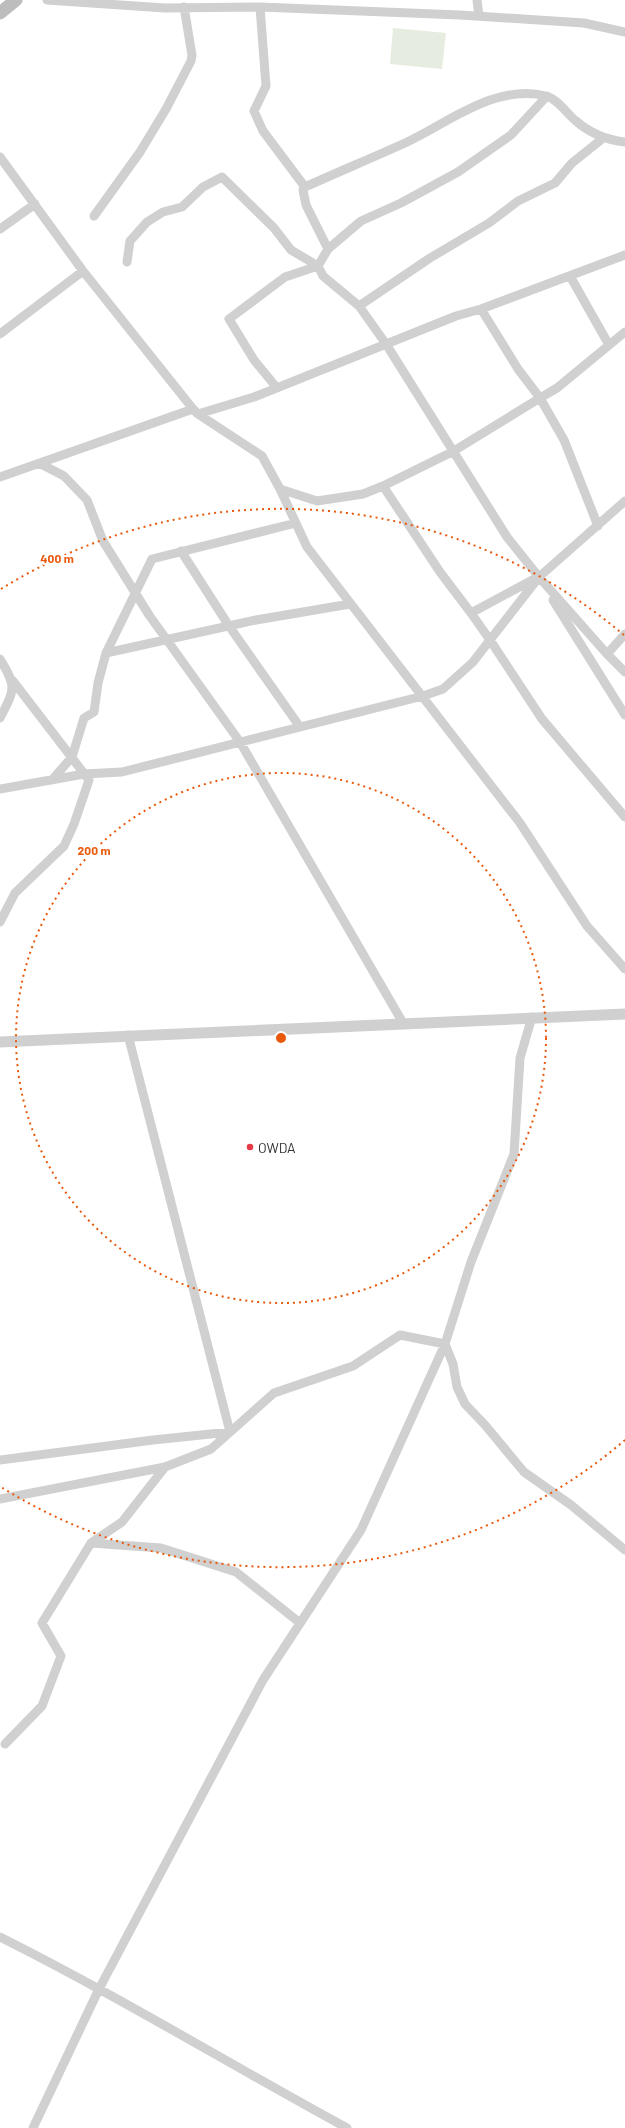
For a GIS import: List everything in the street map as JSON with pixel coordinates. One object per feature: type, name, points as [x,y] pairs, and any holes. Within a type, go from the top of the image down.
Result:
[{"type":"main road","points":[[0,13],[16,0]]},
{"type":"street","points":[[47,0],[165,8],[260,7],[479,16],[584,23],[625,32]]},
{"type":"street","points":[[477,0],[479,16]]},
{"type":"street","points":[[94,216],[140,152],[191,61],[192,55],[184,7]]},
{"type":"street","points":[[260,7],[266,86],[254,111],[263,131],[305,187]]},
{"type":"street","points":[[328,250],[306,206],[303,190],[305,187],[407,142],[476,106],[505,96],[527,94],[547,96],[558,104],[576,122],[602,139],[625,142]]},
{"type":"street","points":[[277,388],[254,360],[229,319],[285,277],[318,266],[328,250],[361,221],[401,203],[458,172],[511,135],[547,96]]},
{"type":"street","points":[[359,306],[430,258],[489,223],[518,201],[554,183],[572,163],[602,139]]},
{"type":"street","points":[[0,157],[83,271],[195,412],[262,456],[280,489],[307,547],[423,696],[469,759],[520,823],[586,926],[625,969]]},
{"type":"street","points":[[127,262],[130,241],[147,222],[163,212],[182,207],[203,187],[222,177],[274,228],[291,250],[318,266],[323,276],[359,306],[386,344],[452,452],[507,537],[539,577],[607,654],[625,672]]},
{"type":"street","points":[[0,229],[35,204]]},
{"type":"street","points":[[0,476],[195,412],[254,397],[456,316],[481,309],[625,255]]},
{"type":"street","points":[[0,334],[83,271]]},
{"type":"street","points":[[570,276],[609,345]]},
{"type":"street","points":[[481,309],[518,369],[540,398],[564,440],[598,526]]},
{"type":"street","points":[[280,489],[317,501],[363,494],[383,486],[452,452],[557,388],[625,332]]},
{"type":"street","points":[[39,463],[64,476],[86,500],[103,541],[166,640],[240,742],[403,1022]]},
{"type":"street","points":[[383,486],[440,572],[472,613],[542,719],[625,817]]},
{"type":"street","points":[[0,789],[84,774],[122,772],[423,696],[443,689],[473,662],[539,577],[625,501]]},
{"type":"street","points":[[52,780],[72,757],[84,718],[94,712],[98,683],[106,653],[136,594],[152,558],[296,523]]},
{"type":"street","points":[[181,551],[229,626],[300,727]]},
{"type":"street","points":[[472,613],[539,577]]},
{"type":"street","points":[[539,577],[625,715]]},
{"type":"street","points":[[106,653],[229,626],[350,604]]},
{"type":"street","points":[[607,654],[625,634]]},
{"type":"street","points":[[0,659],[13,681],[89,780],[74,824],[64,846],[16,893],[0,922]]},
{"type":"street","points":[[0,718],[13,689],[13,681]]},
{"type":"street","points":[[0,1042],[403,1022],[625,1014]]},
{"type":"street","points":[[32,2128],[99,1989],[263,1680],[361,1530],[445,1344],[471,1262],[514,1154],[520,1058],[532,1017]]},
{"type":"street","points":[[128,1035],[230,1432]]},
{"type":"street","points":[[0,1499],[165,1467],[211,1448],[274,1393],[353,1366],[400,1335],[445,1344]]},
{"type":"street","points":[[445,1344],[453,1364],[458,1387],[465,1404],[485,1425],[524,1472],[571,1505],[625,1550]]},
{"type":"street","points":[[0,1460],[153,1440],[230,1432]]},
{"type":"street","points":[[5,1744],[42,1706],[61,1656],[42,1623],[90,1543],[122,1522],[165,1467]]},
{"type":"street","points":[[90,1543],[161,1548],[236,1572],[300,1623]]},
{"type":"street","points":[[0,1937],[99,1989],[347,2128]]},
{"type":"shaded area","points":[[393,28],[446,33],[442,69],[390,64]]},
{"type":"place","name":"OWDA","points":[[250,1147]]}]
